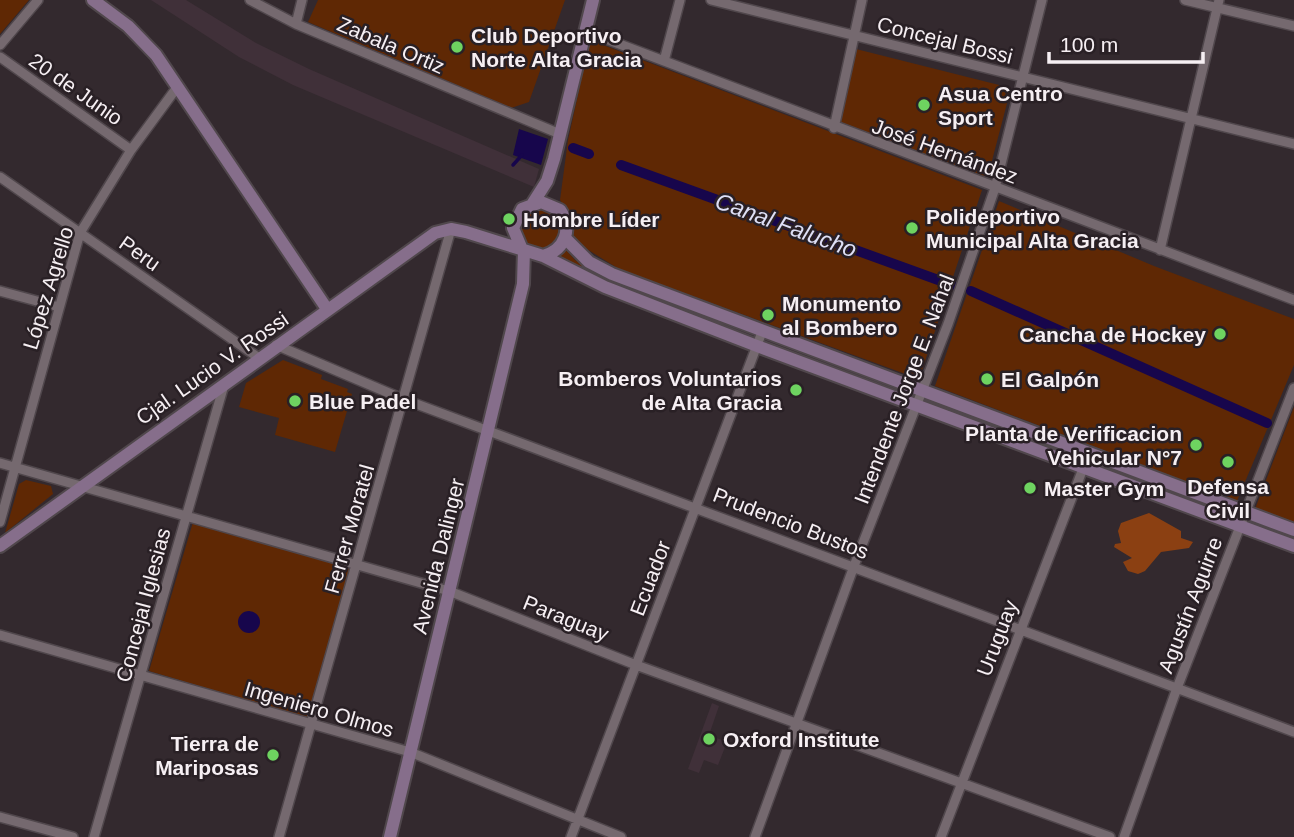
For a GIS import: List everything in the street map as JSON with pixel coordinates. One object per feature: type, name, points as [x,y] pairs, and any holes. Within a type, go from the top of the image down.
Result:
[{"type":"main road","points":[[93,0],[128,26],[156,55],[327,309]]},
{"type":"main road","points":[[522,249],[514,236],[514,224],[522,209],[533,203],[547,181],[593,0]]},
{"type":"main road","points":[[553,205],[554,159]]},
{"type":"main road","points":[[533,203],[553,205],[565,217],[565,238],[558,249],[541,256]]},
{"type":"main road","points":[[466,232],[490,233],[514,224]]},
{"type":"main road","points":[[451,229],[541,256],[606,288],[1294,546]]},
{"type":"main road","name":"Cjal. Lucio V. Rossi","points":[[0,546],[81,485],[435,233],[451,229]]},
{"type":"main road","points":[[565,238],[589,261],[612,274],[1294,530]]},
{"type":"main road","name":"Avenida Dalinger","points":[[390,837],[523,284],[522,249]]},
{"type":"main road","name":"Avenida Dalinger","points":[[523,284],[541,256]]},
{"type":"main road","points":[[808,365],[814,351]]},
{"type":"street","points":[[0,45],[38,0]]},
{"type":"street","name":"Zabala Ortiz","points":[[250,0],[296,24],[560,134]]},
{"type":"street","points":[[296,24],[302,0]]},
{"type":"street","points":[[664,61],[680,0]]},
{"type":"street","name":"Concejal Bossi","points":[[711,0],[1294,144]]},
{"type":"street","points":[[834,128],[862,0]]},
{"type":"street","name":"Intendente Jorge E. Nahal","points":[[755,837],[854,566],[919,406],[995,188],[1042,0]]},
{"type":"street","points":[[1185,0],[1218,4],[1294,26]]},
{"type":"street","points":[[1160,250],[1218,4]]},
{"type":"street","name":"José Hernández","points":[[585,31],[834,128],[1294,300]]},
{"type":"street","name":"20 de Junio","points":[[0,57],[131,150]]},
{"type":"street","name":"López Agrello","points":[[0,522],[80,233],[131,150],[178,86]]},
{"type":"street","name":"Peru","points":[[0,177],[259,358]]},
{"type":"street","name":"Ferrer Moratel","points":[[279,837],[451,229]]},
{"type":"street","points":[[0,291],[59,307]]},
{"type":"street","name":"Ecuador","points":[[571,837],[762,332]]},
{"type":"street","name":"Prudencio Bustos","points":[[276,345],[403,399],[697,506],[1294,732]]},
{"type":"street","name":"Concejal Iglesias","points":[[94,837],[225,382]]},
{"type":"street","name":"Agustín Aguirre","points":[[1124,837],[1177,688],[1294,388]]},
{"type":"street","name":"Uruguay","points":[[940,837],[1089,453]]},
{"type":"street","name":"Paraguay","points":[[0,463],[449,591],[636,665],[1110,837]]},
{"type":"street","name":"Ingeniero Olmos","points":[[0,635],[410,752],[621,837]]},
{"type":"street","points":[[0,817],[73,837]]},
{"type":"shaded area","points":[[0,0],[29,0],[0,34]]},
{"type":"shaded area","points":[[151,0],[186,0],[256,43],[309,69],[539,169],[534,187],[293,85],[239,57]]},
{"type":"shaded area","name":"Club Deportivo Norte Alta Gracia","points":[[318,0],[565,0],[529,102],[511,108],[308,22]]},
{"type":"shaded area","points":[[590,40],[982,190],[919,379],[619,269],[577,243],[573,237],[570,216],[560,200],[568,140]]},
{"type":"shaded area","name":"Asua Centro Sport","points":[[856,49],[1011,88],[989,172],[984,176],[838,121]]},
{"type":"shaded area","points":[[519,129],[548,139],[541,165],[513,155]]},
{"type":"shaded area","points":[[999,201],[1154,266],[1294,319],[1294,365],[1237,501],[935,386]]},
{"type":"shaded area","points":[[535,206],[557,212],[563,233],[548,251],[523,245],[518,220]]},
{"type":"shaded area","points":[[566,250],[575,260],[608,278],[750,336],[607,281],[559,257]]},
{"type":"shaded area","name":"Blue Padel","points":[[283,360],[322,375],[321,379],[348,389],[347,392],[352,394],[335,452],[275,435],[279,418],[239,407],[246,383]]},
{"type":"shaded area","points":[[928,401],[1076,456],[1075,458]]},
{"type":"shaded area","points":[[1294,407],[1294,523],[1255,509]]},
{"type":"shaded area","points":[[26,480],[51,486],[53,494],[5,533],[19,484]]},
{"type":"shaded area","points":[[1149,513],[1181,531],[1181,538],[1193,542],[1189,548],[1161,552],[1145,571],[1138,574],[1128,571],[1123,562],[1132,558],[1114,547],[1115,544],[1121,543],[1118,531],[1121,523]]},
{"type":"shaded area","points":[[193,522],[351,569],[307,718],[149,671]]},
{"type":"shaded area","points":[[249,611],[257,614],[260,622],[257,630],[249,633],[241,630],[238,622],[241,614]]},
{"type":"shaded area","name":"Oxford Institute","points":[[712,703],[719,706],[709,735],[727,742],[718,765],[704,760],[699,773],[688,769]]},
{"type":"waterway","name":"Canal Falucho","points":[[573,148],[589,154]]},
{"type":"waterway","points":[[513,165],[522,155]]},
{"type":"waterway","name":"Canal Falucho","points":[[621,165],[952,285]]},
{"type":"waterway","name":"Canal Falucho","points":[[971,291],[1267,423]]},
{"type":"place","name":"Club Deportivo Norte Alta Gracia","points":[[457,47]]},
{"type":"place","name":"Asua Centro Sport","points":[[924,105]]},
{"type":"place","name":"Hombre Líder","points":[[509,219]]},
{"type":"place","name":"Polideportivo Municipal Alta Gracia","points":[[912,228]]},
{"type":"place","name":"Monumento al Bombero","points":[[768,315]]},
{"type":"place","name":"Cancha de Hockey","points":[[1220,334]]},
{"type":"place","name":"El Galpón","points":[[987,379]]},
{"type":"place","name":"Bomberos Voluntarios de Alta Gracia","points":[[796,390]]},
{"type":"place","name":"Blue Padel","points":[[295,401]]},
{"type":"place","name":"Planta de Verificacion Vehicular N°7","points":[[1196,445]]},
{"type":"place","name":"Defensa Civil","points":[[1228,462]]},
{"type":"place","name":"Master Gym","points":[[1030,488]]},
{"type":"place","name":"Oxford Institute","points":[[709,739]]},
{"type":"place","name":"Tierra de Mariposas","points":[[273,755]]}]
